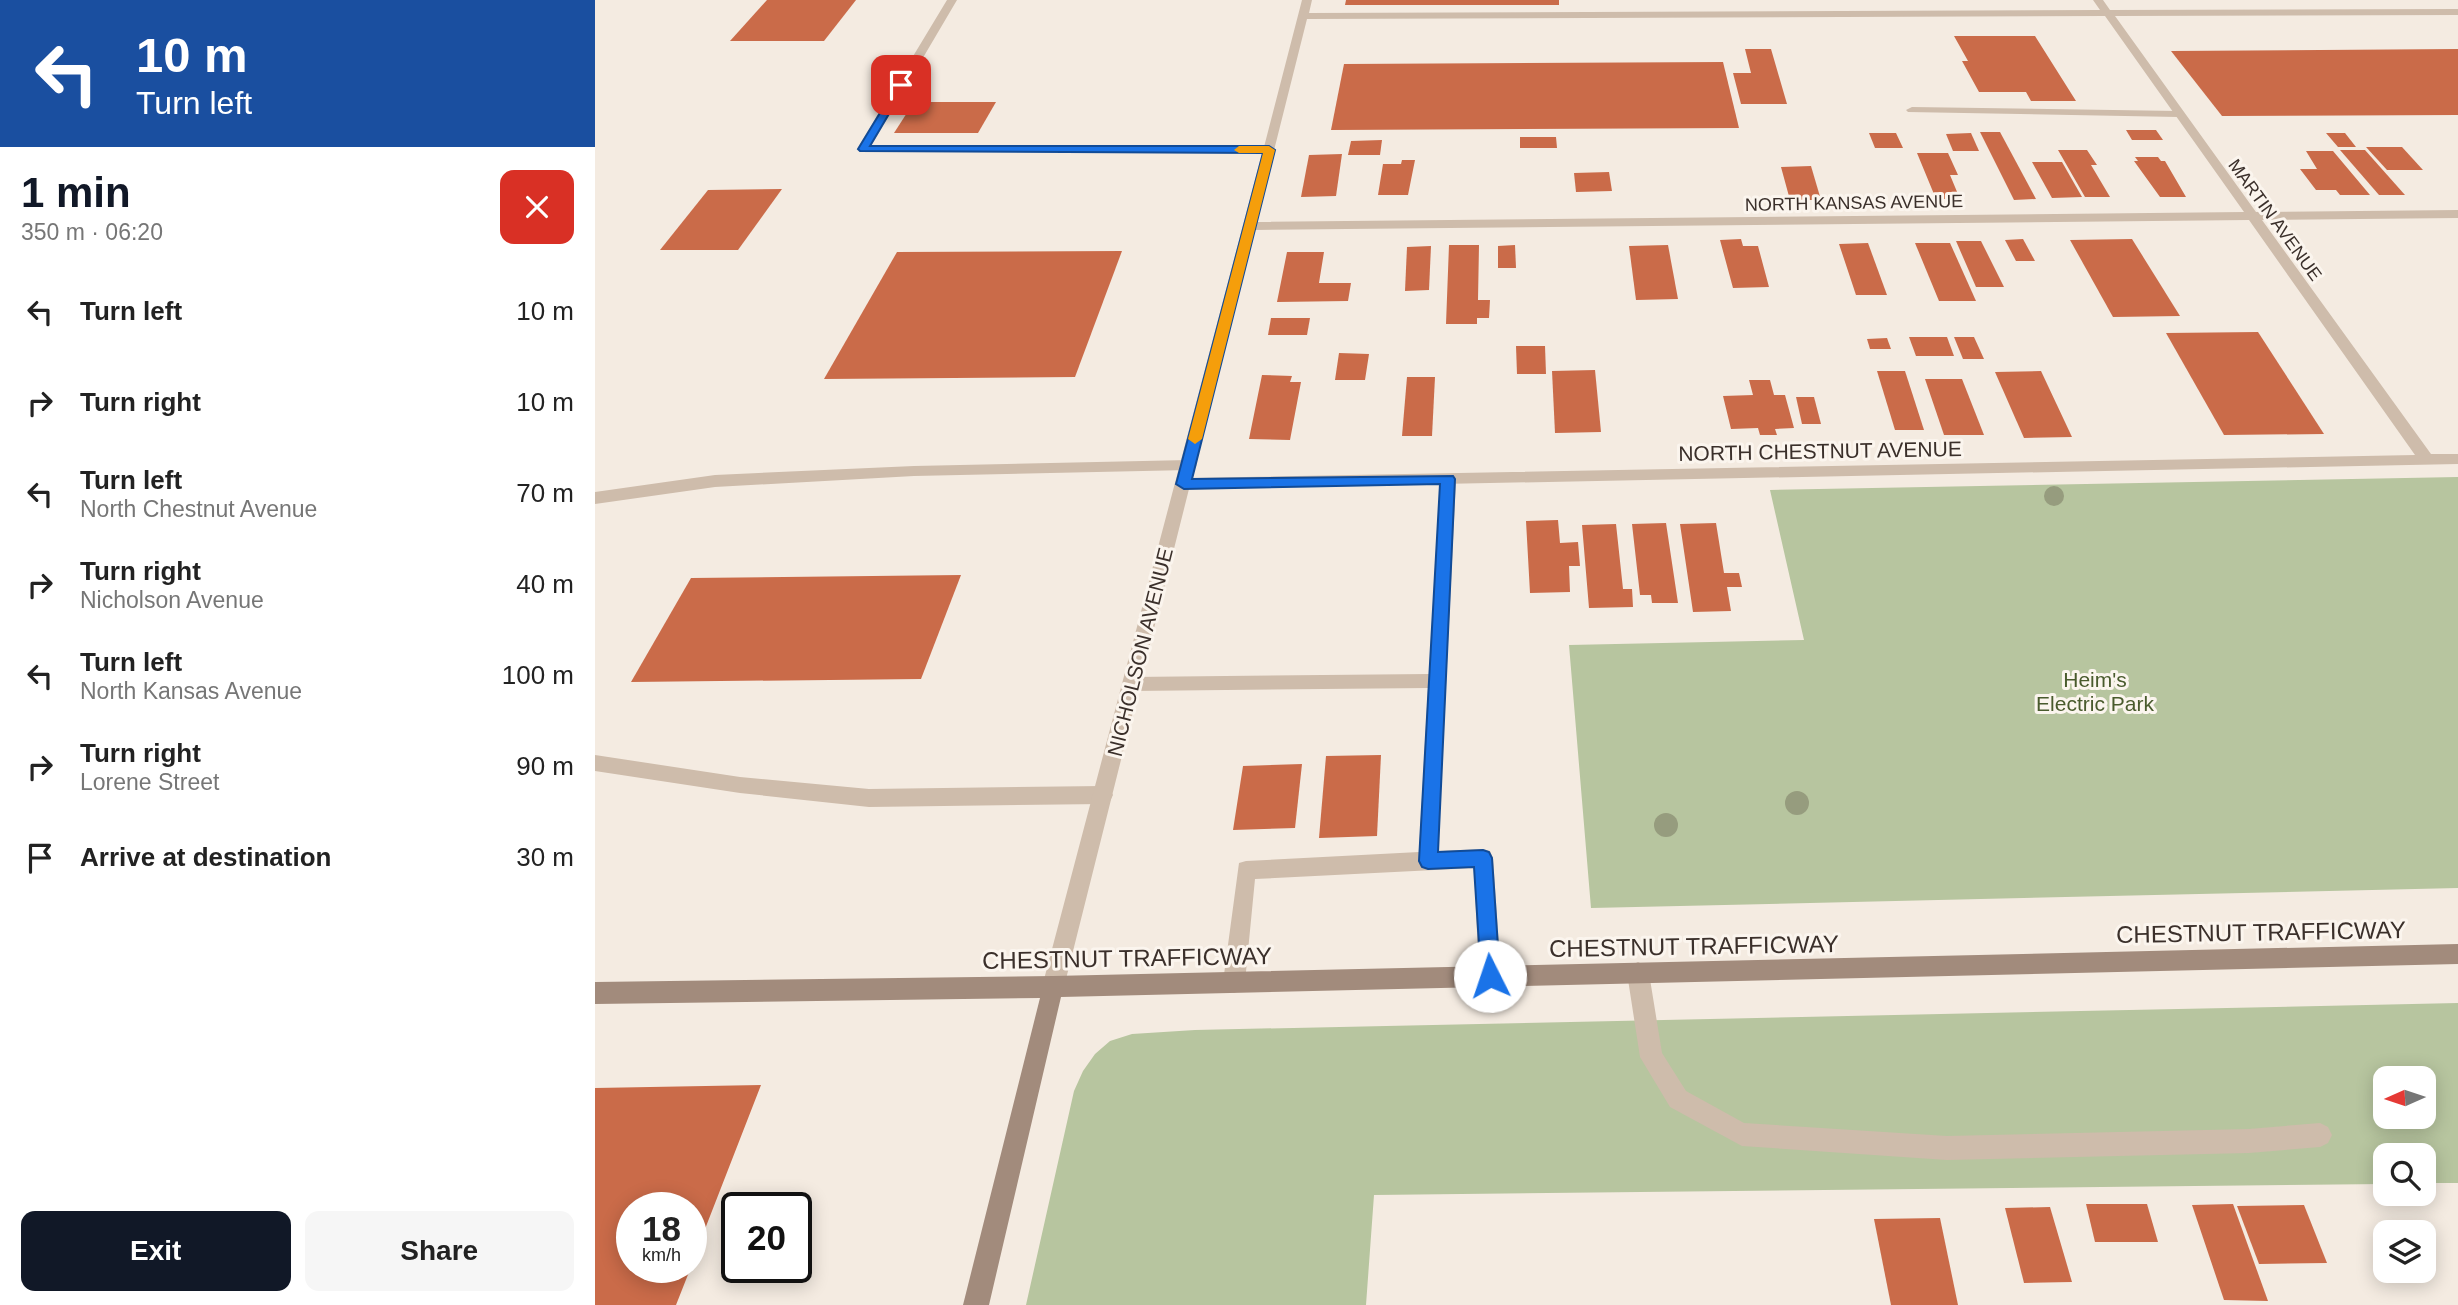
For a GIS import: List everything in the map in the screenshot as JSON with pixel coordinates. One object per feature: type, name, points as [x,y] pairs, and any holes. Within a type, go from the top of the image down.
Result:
[{"type":"street","points":[[952,0],[863,149],[1269,150]]},
{"type":"street","name":"NICHOLSON AVENUE","points":[[976,1305],[1053,987],[1307,0]]},
{"type":"street","name":"MARTIN AVENUE","points":[[2098,0],[2427,460]]},
{"type":"street","points":[[1303,16],[2458,12]]},
{"type":"street","points":[[1912,110],[2178,114]]},
{"type":"street","name":"NORTH KANSAS AVENUE","points":[[1250,226],[2458,214]]},
{"type":"street","name":"NORTH CHESTNUT AVENUE","points":[[1184,484],[2458,459]]},
{"type":"street","points":[[595,498],[715,481],[927,471],[1189,464]]},
{"type":"street","points":[[1428,861],[1448,479]]},
{"type":"street","points":[[1132,684],[1437,681]]},
{"type":"street","points":[[595,763],[740,785],[869,798],[1103,795]]},
{"type":"street","points":[[1234,982],[1246,870],[1483,858],[1490,976]]},
{"type":"street","name":"CHESTNUT TRAFFICWAY","points":[[595,993],[1053,987],[2458,954]]},
{"type":"street","points":[[1638,973],[1651,1057],[1678,1099],[1742,1134],[1947,1148],[2249,1141],[2320,1135]]},
{"type":"green space","name":"Heim's Electric Park","points":[[2458,477],[2458,888],[1591,908],[1569,645],[1804,640],[1770,490]]},
{"type":"green space","points":[[2458,1003],[2458,1183],[2436,1183],[2436,1143],[2373,1143],[2373,1184],[1374,1195],[1366,1305],[1026,1305],[1074,1091],[1095,1054],[1110,1041],[1132,1034],[1195,1030]]},
{"type":"building","points":[[767,0],[856,0],[824,41],[730,41]]},
{"type":"building","points":[[1346,0],[1559,0],[1559,5],[1345,5]]},
{"type":"building","points":[[1954,36],[2035,36],[2076,101],[2031,101],[2026,92],[1979,92],[1962,61],[1968,61]]},
{"type":"building","points":[[1745,49],[1771,49],[1787,104],[1741,104],[1733,73],[1751,73]]},
{"type":"building","points":[[2458,49],[2458,115],[2222,116],[2171,51]]},
{"type":"building","points":[[1723,62],[1739,128],[1331,130],[1344,64]]},
{"type":"building","points":[[914,102],[996,102],[978,133],[894,133]]},
{"type":"building","points":[[2126,130],[2156,130],[2163,140],[2132,140]]},
{"type":"building","points":[[1980,132],[2000,132],[2036,199],[2014,200]]},
{"type":"building","points":[[1869,133],[1896,133],[1903,148],[1875,148]]},
{"type":"building","points":[[1971,133],[1979,151],[1953,151],[1946,134]]},
{"type":"building","points":[[2326,133],[2345,133],[2356,147],[2338,147]]},
{"type":"building","points":[[1520,137],[1556,137],[1557,148],[1520,148]]},
{"type":"building","points":[[1382,140],[1380,155],[1348,155],[1351,141]]},
{"type":"building","points":[[2366,147],[2402,147],[2423,170],[2387,170]]},
{"type":"building","points":[[2058,150],[2087,150],[2097,165],[2091,165],[2110,197],[2085,197]]},
{"type":"building","points":[[2340,150],[2365,150],[2405,195],[2379,195]]},
{"type":"building","points":[[2306,151],[2333,151],[2370,195],[2340,195],[2336,190],[2316,190],[2300,169],[2317,169]]},
{"type":"building","points":[[1917,153],[1948,153],[1958,175],[1950,175],[1960,199],[1936,199]]},
{"type":"building","points":[[1342,154],[1336,196],[1301,197],[1309,155]]},
{"type":"building","points":[[2135,157],[2158,157],[2165,161],[2186,197],[2160,197],[2134,161],[2138,161]]},
{"type":"building","points":[[1402,160],[1415,160],[1408,195],[1378,195],[1383,164],[1401,164]]},
{"type":"building","points":[[2032,162],[2062,162],[2082,197],[2052,198]]},
{"type":"building","points":[[1811,166],[1821,200],[1790,200],[1781,167]]},
{"type":"building","points":[[1609,172],[1612,191],[1576,192],[1574,173]]},
{"type":"building","points":[[782,189],[738,250],[660,250],[708,190]]},
{"type":"building","points":[[1741,239],[1743,246],[1758,246],[1769,287],[1733,288],[1720,240]]},
{"type":"building","points":[[2023,239],[2035,261],[2016,261],[2005,240]]},
{"type":"building","points":[[2132,239],[2180,316],[2113,317],[2070,240]]},
{"type":"building","points":[[1956,241],[1981,241],[2004,287],[1976,287]]},
{"type":"building","points":[[1868,243],[1887,295],[1856,295],[1839,244]]},
{"type":"building","points":[[1915,243],[1950,243],[1976,301],[1939,301]]},
{"type":"building","points":[[1449,245],[1479,245],[1478,300],[1490,300],[1489,318],[1477,318],[1477,324],[1446,324]]},
{"type":"building","points":[[1515,245],[1516,268],[1498,268],[1498,246]]},
{"type":"building","points":[[1668,245],[1678,299],[1636,300],[1629,246]]},
{"type":"building","points":[[1431,246],[1429,290],[1405,291],[1407,247]]},
{"type":"building","points":[[1122,251],[1075,377],[824,379],[897,252]]},
{"type":"building","points":[[1287,252],[1324,252],[1319,283],[1351,283],[1348,301],[1277,302]]},
{"type":"building","points":[[1271,318],[1310,318],[1307,335],[1268,335]]},
{"type":"building","points":[[2258,332],[2324,434],[2224,435],[2166,333]]},
{"type":"building","points":[[1909,337],[1947,337],[1954,356],[1916,356]]},
{"type":"building","points":[[1954,337],[1974,337],[1984,359],[1963,359]]},
{"type":"building","points":[[1887,338],[1891,349],[1870,349],[1867,339]]},
{"type":"building","points":[[1516,346],[1545,346],[1546,374],[1517,374]]},
{"type":"building","points":[[1339,353],[1369,354],[1365,380],[1335,380]]},
{"type":"building","points":[[1595,370],[1601,432],[1555,433],[1552,371]]},
{"type":"building","points":[[1877,371],[1905,371],[1924,430],[1895,430]]},
{"type":"building","points":[[2041,371],[2072,437],[2024,438],[1995,372]]},
{"type":"building","points":[[1262,375],[1292,376],[1290,382],[1301,382],[1290,440],[1249,439]]},
{"type":"building","points":[[1407,377],[1435,377],[1432,436],[1402,436]]},
{"type":"building","points":[[1925,379],[1962,379],[1984,435],[1944,435]]},
{"type":"building","points":[[1749,380],[1770,380],[1774,395],[1785,395],[1794,428],[1775,429],[1777,435],[1760,435],[1758,428],[1731,429],[1723,396],[1753,395]]},
{"type":"building","points":[[1796,397],[1814,397],[1821,424],[1802,424]]},
{"type":"building","points":[[1558,520],[1560,543],[1578,542],[1580,566],[1569,566],[1570,592],[1530,593],[1526,521]]},
{"type":"building","points":[[1666,523],[1678,603],[1652,603],[1651,595],[1640,595],[1632,524]]},
{"type":"building","points":[[1716,523],[1724,573],[1739,573],[1742,587],[1727,587],[1731,611],[1693,612],[1680,524]]},
{"type":"building","points":[[1616,524],[1623,589],[1632,589],[1633,607],[1589,608],[1582,525]]},
{"type":"building","points":[[961,575],[921,679],[631,682],[691,578]]},
{"type":"building","points":[[1381,755],[1377,836],[1319,838],[1326,756]]},
{"type":"building","points":[[1302,764],[1295,828],[1233,830],[1243,766]]},
{"type":"building","points":[[761,1085],[707,1224],[707,1192],[616,1192],[616,1283],[685,1283],[676,1305],[595,1305],[595,1088]]},
{"type":"building","points":[[2086,1204],[2147,1204],[2158,1242],[2095,1242]]},
{"type":"building","points":[[2233,1204],[2268,1301],[2224,1300],[2192,1205]]},
{"type":"building","points":[[2304,1205],[2327,1263],[2259,1264],[2237,1206]]},
{"type":"building","points":[[2050,1207],[2072,1282],[2024,1283],[2005,1208]]},
{"type":"building","points":[[1940,1218],[1958,1305],[1891,1305],[1874,1219]]},
{"type":"slow traffic","points":[[1195,439],[1269,150],[1239,150]]},
{"type":"route","points":[[901,85],[863,149],[1269,150],[1184,484],[1448,479],[1428,861],[1483,858],[1490,976]]}]
